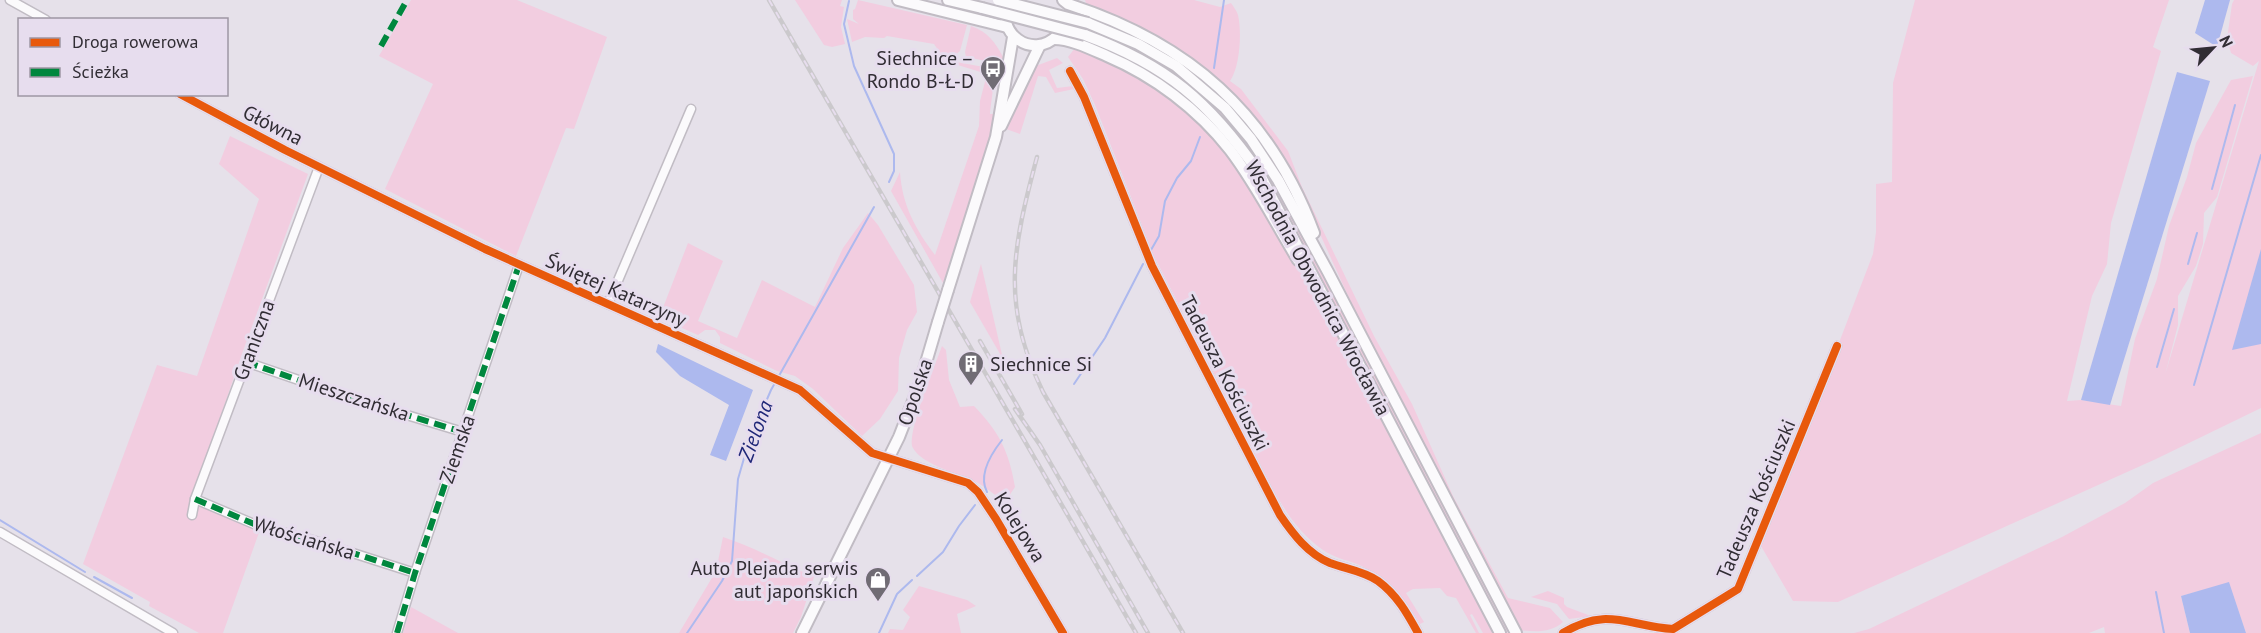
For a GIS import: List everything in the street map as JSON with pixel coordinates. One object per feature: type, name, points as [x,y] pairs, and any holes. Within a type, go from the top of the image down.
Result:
[{"type":"main road","points":[[898,0],[1006,27]]},
{"type":"main road","name":"Wschodnia Obwodnica Wrocławia","points":[[948,0],[1085,35],[1144,60],[1194,96],[1220,121],[1259,173],[1500,633]]},
{"type":"main road","name":"Wschodnia Obwodnica Wrocławia","points":[[998,0],[1088,23],[1127,38],[1155,52],[1198,84],[1231,113],[1268,164],[1328,272],[1516,633]]},
{"type":"main road","points":[[1008,0],[1004,13],[1006,27],[1013,37],[1021,42],[1040,45],[1054,39],[1059,34],[1065,21],[1063,0]]},
{"type":"main road","points":[[1063,0],[1068,4],[1127,26],[1156,41],[1187,61],[1220,87],[1251,120],[1279,160],[1299,195],[1328,272]]},
{"type":"main road","name":"Opolska","points":[[802,633],[889,459],[920,382],[996,137],[1013,37]]},
{"type":"main road","points":[[1054,39],[1073,43],[1135,68],[1166,88],[1202,120],[1235,157],[1327,306]]},
{"type":"main road","name":"Opolska","points":[[996,137],[1040,45]]},
{"type":"street","points":[[10,0],[42,18]]},
{"type":"street","name":"Tadeusza Kościuszki","points":[[1070,71],[1083,97],[1152,266],[1280,515],[1299,540],[1317,556],[1330,563],[1359,571],[1385,587],[1399,601],[1418,633]]},
{"type":"street","name":"Główna","points":[[184,96],[319,167]]},
{"type":"street","points":[[608,304],[691,109]]},
{"type":"street","name":"Świętej Katarzyny","points":[[319,167],[519,265],[789,385],[807,395],[867,449],[889,459]]},
{"type":"street","name":"Graniczna","points":[[192,515],[195,499],[319,167]]},
{"type":"street","name":"Ziemska","points":[[397,633],[519,265]]},
{"type":"street","name":"Tadeusza Kościuszki","points":[[1563,633],[1584,622],[1605,618],[1673,629],[1738,589],[1837,346]]},
{"type":"street","name":"Mieszczańska","points":[[246,362],[357,400],[463,432]]},
{"type":"street","name":"Kolejowa","points":[[889,459],[959,479],[978,492],[1022,560],[1063,633]]},
{"type":"street","name":"Włościańska","points":[[195,499],[261,527],[306,538],[415,573]]},
{"type":"street","points":[[0,532],[173,633]]},
{"type":"shaded area","points":[[411,0],[517,0],[607,37],[574,129],[566,128],[516,256],[385,189],[433,84],[379,56]]},
{"type":"shaded area","points":[[795,0],[842,0],[840,6],[844,7],[841,27],[845,44],[832,47],[824,45]]},
{"type":"shaded area","points":[[858,0],[967,25],[960,51],[954,56],[941,54],[934,44],[887,36],[884,38],[865,37],[852,42],[847,19],[859,24],[853,19],[853,10]]},
{"type":"shaded area","points":[[1085,0],[1194,0],[1220,7],[1231,3],[1238,15],[1240,40],[1236,67],[1230,81],[1241,89],[1288,151],[1302,187],[1374,336],[1412,404],[1453,496],[1508,598],[1550,608],[1563,622],[1558,626],[1542,631],[1519,630],[1427,455],[1401,398],[1354,309],[1315,223],[1252,116],[1230,92],[1174,46],[1124,20],[1087,6]]},
{"type":"shaded area","points":[[1915,0],[2169,0],[2153,47],[2161,51],[2111,223],[2107,264],[2092,296],[2067,401],[2081,400],[2121,406],[2135,339],[2157,279],[2169,226],[2187,177],[2196,143],[2231,80],[2253,76],[2217,197],[2204,213],[2203,244],[2196,266],[2178,296],[2178,325],[2165,375],[2259,61],[2253,66],[2231,53],[2227,39],[2232,4],[2234,0],[2261,0],[2261,408],[2156,459],[1838,602],[1793,601],[1761,546],[1873,254],[1876,232],[1876,184],[1892,182],[1893,83]]},
{"type":"shaded area","points":[[971,26],[982,31],[994,42],[1003,57],[1001,64],[966,57]]},
{"type":"shaded area","points":[[1087,27],[1130,45],[1179,75],[1201,92],[1220,112],[1255,155],[1285,204],[1511,633],[1508,633],[1424,481],[1303,244],[1249,149],[1213,108],[1182,81],[1153,60],[1126,46],[1086,31]]},
{"type":"shaded area","points":[[1075,48],[1125,68],[1156,86],[1199,120],[1228,154],[1326,314],[1495,633],[1483,633],[1472,614],[1470,615],[1479,633],[1476,633],[1456,598],[1447,596],[1440,588],[1413,589],[1406,593],[1424,622],[1420,624],[1408,605],[1386,582],[1368,569],[1323,550],[1300,530],[1288,515],[1154,256],[1095,105],[1083,79],[1068,57]]},
{"type":"shaded area","points":[[935,58],[1000,70],[993,89],[990,114],[994,114],[985,159],[943,283],[891,191],[900,172],[901,184],[911,216],[935,255],[979,126],[980,101],[987,74]]},
{"type":"shaded area","points":[[1057,58],[1063,63],[1049,70],[1057,88],[1073,86],[1074,89],[1055,93],[1046,77],[1038,76],[1020,134],[1006,129],[1033,67]]},
{"type":"shaded area","points":[[230,136],[308,174],[243,351],[188,511],[199,505],[261,527],[223,633],[199,633],[149,606],[150,602],[83,564],[157,365],[197,376],[259,199],[219,164]]},
{"type":"shaded area","points":[[868,213],[878,225],[914,285],[917,312],[907,330],[899,358],[898,391],[880,419],[862,436],[813,389],[795,376],[777,371],[720,343],[720,337],[715,330],[705,330],[698,335],[659,318],[688,243],[723,261],[698,321],[737,338],[762,280],[815,307],[843,248]]},
{"type":"shaded area","points":[[981,264],[1003,359],[970,302]]},
{"type":"shaded area","points":[[942,346],[946,350],[949,380],[960,407],[974,406],[990,425],[1006,452],[1015,487],[1005,502],[978,483],[925,459],[913,448],[912,440],[918,414]]},
{"type":"shaded area","points":[[2261,433],[2261,633],[2246,633],[2229,583],[2181,596],[2190,633],[2105,633],[2104,627],[2089,633],[1854,633],[1869,629],[2062,537],[2125,503],[2153,483]]},
{"type":"shaded area","points":[[723,537],[803,572],[810,572],[814,577],[801,617],[793,633],[679,633],[716,571]]},
{"type":"shaded area","points":[[919,586],[967,600],[976,606],[957,614],[961,633],[888,633],[890,629],[903,630],[910,617],[903,610]]},
{"type":"shaded area","points":[[1548,591],[1564,598],[1564,604],[1567,607],[1591,616],[1569,619],[1557,604],[1531,597]]},
{"type":"shaded area","points":[[411,607],[458,633],[403,633]]},
{"type":"water","points":[[2205,0],[2230,0],[2217,47],[2195,33]]},
{"type":"water","points":[[2177,72],[2210,81],[2110,405],[2081,400]]},
{"type":"water","points":[[2261,249],[2261,344],[2232,350]]},
{"type":"water","points":[[658,344],[753,390],[726,461],[710,455],[729,405],[680,376],[656,352]]},
{"type":"water","points":[[2229,582],[2246,633],[2190,633],[2181,596]]},
{"type":"waterway","points":[[1214,68],[1224,0]]},
{"type":"waterway","name":"Zielona","points":[[849,1],[844,24],[854,66],[894,154],[894,171],[889,182]]},
{"type":"waterway","points":[[2212,189],[2235,105]]},
{"type":"waterway","points":[[1151,250],[1159,236],[1165,201],[1177,178],[1191,161],[1200,137]]},
{"type":"waterway","points":[[2194,385],[2261,155]]},
{"type":"waterway","name":"Zielona","points":[[687,633],[722,581],[732,561],[738,479],[749,441],[771,390],[874,207]]},
{"type":"waterway","points":[[2188,264],[2197,233]]},
{"type":"waterway","points":[[1074,384],[1105,338],[1143,264]]},
{"type":"waterway","points":[[2157,367],[2174,309]]},
{"type":"waterway","points":[[987,492],[984,479],[987,465],[1002,440]]},
{"type":"waterway","points":[[917,576],[943,552],[975,505]]},
{"type":"waterway","points":[[0,520],[85,572]]},
{"type":"waterway","points":[[94,577],[132,598]]},
{"type":"waterway","points":[[879,633],[897,594],[912,580]]},
{"type":"waterway","points":[[2156,592],[2164,633]]},
{"type":"railway","points":[[769,0],[1136,633]]},
{"type":"railway","points":[[1037,157],[1022,219],[1015,275],[1016,303],[1029,360],[1043,392],[1183,633]]},
{"type":"railway","points":[[980,341],[1022,414]]},
{"type":"railway","points":[[1015,409],[1040,445],[1148,633]]},
{"type":"marked path","points":[[381,46],[407,0]]},
{"type":"marked path","points":[[397,633],[519,265]]},
{"type":"marked path","points":[[246,362],[357,400],[463,432]]},
{"type":"marked path","points":[[195,499],[261,527],[306,538],[415,573]]},
{"type":"cycle path","points":[[1070,71],[1084,97],[1152,266],[1280,515],[1308,549],[1322,559],[1367,575],[1385,586],[1401,605],[1418,633]]},
{"type":"cycle path","points":[[184,96],[285,150],[485,249],[800,390],[872,453],[968,483],[978,492],[996,519],[1063,633]]},
{"type":"cycle path","points":[[1563,633],[1579,625],[1605,619],[1673,629],[1738,589],[1837,346]]},
{"type":"place","name":"Siechnice – Rondo B-Ł-D","points":[[993,92]]},
{"type":"place","name":"Siechnice Si","points":[[971,387]]},
{"type":"place","name":"Auto Plejada serwis aut japońskich","points":[[878,603]]}]
